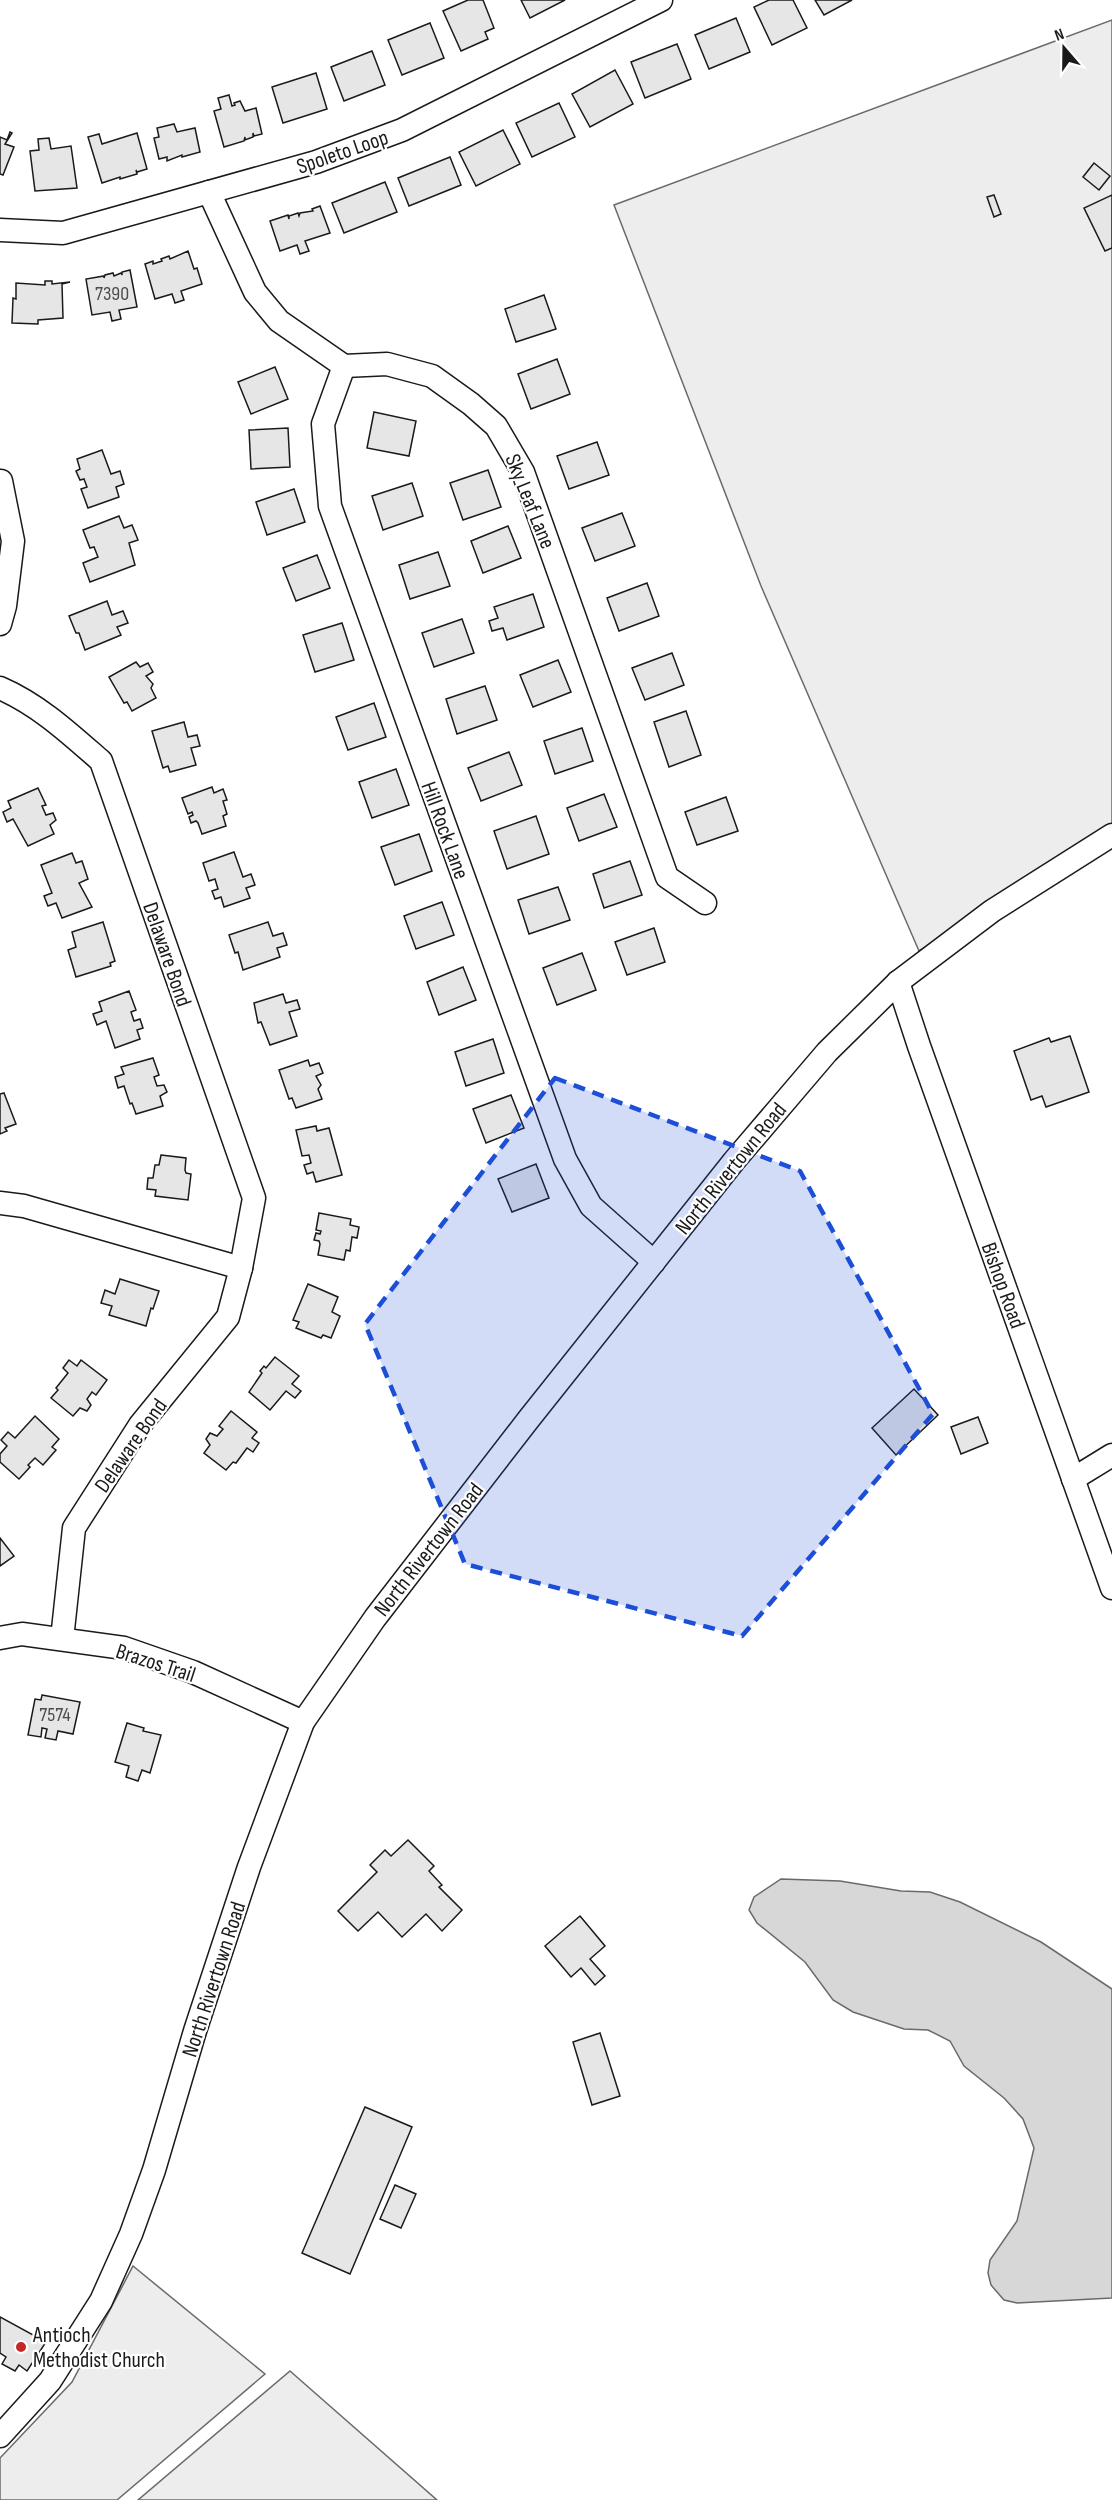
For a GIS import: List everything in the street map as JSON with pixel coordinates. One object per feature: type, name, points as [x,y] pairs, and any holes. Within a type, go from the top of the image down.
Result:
[{"type":"street","name":"Spoleto Loop","points":[[0,230],[63,233],[316,162],[402,130],[661,0]]},
{"type":"street","points":[[209,192],[255,292],[279,321],[344,366]]},
{"type":"street","name":"Sky Leaf Lane","points":[[344,366],[387,364],[432,376],[471,404],[496,426],[523,472],[534,501],[667,877],[705,903]]},
{"type":"street","name":"Hill Rock Lane","points":[[344,366],[323,424],[330,506],[565,1159],[591,1206],[654,1262]]},
{"type":"street","points":[[0,624],[5,606],[13,541],[1,481]]},
{"type":"street","name":"Delaware Bond","points":[[0,688],[54,720],[100,761],[254,1198],[242,1268],[228,1317],[140,1425],[74,1528],[62,1639]]},
{"type":"street","name":"North Rivertown Road","points":[[0,2436],[50,2381],[74,2346],[101,2301],[131,2234],[154,2170],[195,2031],[249,1867],[303,1722],[382,1609],[528,1420],[777,1109],[827,1052],[898,982],[992,911],[1112,835]]},
{"type":"street","name":"Bishop Road","points":[[898,982],[1112,1588]]},
{"type":"street","points":[[0,1203],[24,1206],[242,1268]]},
{"type":"street","points":[[1073,1479],[1112,1455]]},
{"type":"street","name":"Brazos Trail","points":[[0,1638],[22,1634],[124,1648],[193,1672],[303,1722]]},
{"type":"highlighted area","points":[[555,1078],[800,1171],[933,1414],[742,1636],[465,1564],[365,1324]]},
{"type":"shaded area","points":[[1112,20],[1112,831],[919,951],[761,586],[614,205]]},
{"type":"shaded area","points":[[781,1879],[840,1881],[901,1891],[930,1892],[960,1902],[1041,1942],[1112,1989],[1112,2298],[1017,2303],[1004,2300],[991,2285],[988,2273],[990,2260],[1017,2221],[1034,2148],[1023,2119],[1004,2098],[964,2066],[950,2041],[928,2030],[904,2029],[853,2012],[833,2000],[805,1962],[757,1923],[749,1910],[754,1897]]},
{"type":"shaded area","points":[[133,2266],[265,2374],[117,2500],[0,2500],[0,2458],[72,2382]]},
{"type":"shaded area","points":[[290,2371],[437,2500],[138,2500]]},
{"type":"building","points":[[468,0],[483,0],[494,28],[485,32],[488,39],[461,51],[443,11]]},
{"type":"building","points":[[521,0],[565,0],[530,18]]},
{"type":"building","points":[[769,0],[793,0],[807,28],[772,45],[754,7]]},
{"type":"building","points":[[815,0],[852,0],[824,15]]},
{"type":"building","points":[[736,18],[750,52],[709,69],[695,35]]},
{"type":"building","points":[[430,23],[444,58],[402,75],[388,40]]},
{"type":"building","points":[[677,44],[691,79],[645,98],[631,62]]},
{"type":"building","points":[[372,51],[385,85],[344,101],[331,67]]},
{"type":"building","points":[[615,70],[633,104],[590,127],[572,94]]},
{"type":"building","points":[[316,73],[327,109],[283,123],[272,87]]},
{"type":"building","points":[[229,95],[232,106],[240,101],[245,111],[256,108],[262,134],[254,136],[253,133],[253,137],[245,140],[245,137],[244,141],[224,147],[214,111],[221,109],[218,98]]},
{"type":"building","points":[[559,103],[575,137],[532,157],[516,123]]},
{"type":"building","points":[[174,124],[177,132],[195,128],[200,152],[182,157],[182,155],[167,161],[167,157],[159,159],[154,138],[159,137],[157,128]]},
{"type":"building","points":[[503,130],[520,164],[476,186],[459,152]]},
{"type":"building","points":[[10,132],[12,133],[5,144],[14,147],[3,175],[0,174],[0,137],[7,140]]},
{"type":"building","points":[[137,133],[147,169],[137,172],[136,170],[137,174],[102,183],[88,137],[99,134],[102,144]]},
{"type":"building","points":[[49,138],[51,149],[71,146],[77,188],[35,191],[30,151],[39,150],[38,139]]},
{"type":"building","points":[[450,157],[461,185],[409,206],[398,178]]},
{"type":"building","points":[[1094,163],[1110,176],[1099,190],[1083,177]]},
{"type":"building","points":[[385,182],[397,212],[344,233],[332,203]]},
{"type":"building","points":[[994,195],[1001,214],[994,217],[987,197]]},
{"type":"building","points":[[1112,195],[1112,248],[1105,251],[1084,208]]},
{"type":"building","points":[[320,206],[330,233],[305,241],[309,251],[300,254],[297,245],[280,251],[270,221],[288,215],[289,219],[289,216],[298,213],[299,216],[300,213],[313,211],[312,209]]},
{"type":"building","points":[[188,251],[202,284],[181,291],[184,300],[175,303],[172,294],[155,299],[145,264],[162,261],[161,259],[169,256],[170,259]]},
{"type":"building","points":[[130,270],[137,307],[119,310],[121,319],[112,321],[110,312],[92,315],[86,279],[104,276],[104,278],[105,275],[113,273],[114,276],[121,273],[122,275],[122,272]]},
{"type":"building","points":[[45,281],[52,281],[52,284],[70,282],[62,284],[63,318],[38,320],[38,324],[12,323],[16,283],[45,285]]},
{"type":"building","points":[[544,295],[556,329],[516,342],[505,309]]},
{"type":"building","points":[[557,359],[570,394],[531,409],[518,374]]},
{"type":"building","points":[[275,367],[288,399],[251,414],[238,382]]},
{"type":"building","points":[[374,412],[416,421],[409,456],[367,448]]},
{"type":"building","points":[[288,428],[290,467],[251,469],[249,430]]},
{"type":"building","points":[[597,442],[609,475],[569,489],[557,456]]},
{"type":"building","points":[[102,450],[111,474],[120,471],[124,484],[116,487],[119,497],[88,508],[81,489],[87,487],[84,479],[80,480],[76,471],[80,469],[77,459]]},
{"type":"building","points":[[488,470],[501,507],[463,520],[450,483]]},
{"type":"building","points":[[412,483],[423,516],[383,530],[372,496]]},
{"type":"building","points":[[294,489],[305,522],[267,535],[256,502]]},
{"type":"building","points":[[622,513],[635,546],[595,561],[582,528]]},
{"type":"building","points":[[119,516],[124,528],[132,525],[138,540],[129,543],[135,565],[90,582],[83,563],[98,557],[94,547],[90,548],[83,530]]},
{"type":"building","points":[[508,526],[521,558],[483,573],[471,541]]},
{"type":"building","points":[[438,552],[450,586],[410,599],[399,565]]},
{"type":"building","points":[[317,555],[330,588],[296,601],[283,568]]},
{"type":"building","points":[[647,583],[659,616],[619,631],[607,598]]},
{"type":"building","points":[[533,594],[544,627],[507,640],[503,628],[492,631],[489,621],[498,618],[494,607]]},
{"type":"building","points":[[107,601],[112,615],[123,611],[128,623],[117,627],[121,635],[85,650],[79,633],[76,633],[69,616]]},
{"type":"building","points":[[462,619],[474,653],[434,667],[422,633]]},
{"type":"building","points":[[342,623],[354,660],[315,672],[303,635]]},
{"type":"building","points":[[672,653],[684,685],[645,700],[632,668]]},
{"type":"building","points":[[558,660],[571,692],[533,707],[520,675]]},
{"type":"building","points":[[136,662],[140,667],[148,663],[153,672],[146,676],[153,684],[151,688],[156,698],[132,711],[127,702],[124,703],[109,677]]},
{"type":"building","points":[[485,686],[497,720],[457,734],[446,699]]},
{"type":"building","points":[[374,703],[386,737],[348,750],[336,717]]},
{"type":"building","points":[[686,711],[701,755],[669,767],[654,722]]},
{"type":"building","points":[[184,722],[188,737],[197,735],[200,746],[191,748],[196,765],[170,772],[168,766],[163,768],[152,731]]},
{"type":"building","points":[[582,728],[593,761],[555,774],[544,741]]},
{"type":"building","points":[[509,752],[522,785],[481,801],[468,768]]},
{"type":"building","points":[[396,769],[409,805],[372,818],[359,782]]},
{"type":"building","points":[[212,787],[214,793],[223,789],[227,800],[223,801],[227,814],[223,816],[226,826],[202,834],[196,821],[191,823],[189,817],[193,815],[192,812],[188,814],[182,798]]},
{"type":"building","points":[[38,788],[46,805],[42,806],[46,815],[53,813],[56,820],[50,825],[54,834],[28,846],[13,819],[7,822],[3,812],[11,808],[8,801]]},
{"type":"building","points":[[604,794],[617,827],[579,841],[567,808]]},
{"type":"building","points":[[726,797],[738,831],[697,845],[685,812]]},
{"type":"building","points":[[536,816],[549,854],[507,869],[494,831]]},
{"type":"building","points":[[419,834],[432,871],[395,885],[381,847]]},
{"type":"building","points":[[234,852],[243,877],[251,874],[255,885],[246,888],[250,898],[224,907],[221,897],[215,899],[212,891],[218,889],[215,879],[209,881],[203,863]]},
{"type":"building","points":[[72,853],[76,863],[82,861],[88,879],[79,883],[92,907],[62,918],[56,903],[48,906],[44,896],[52,893],[41,865]]},
{"type":"building","points":[[630,861],[642,895],[604,908],[593,874]]},
{"type":"building","points":[[558,887],[570,920],[529,934],[518,900]]},
{"type":"building","points":[[442,902],[454,935],[416,949],[404,916]]},
{"type":"building","points":[[103,922],[115,961],[110,963],[111,966],[76,977],[68,950],[76,947],[72,932]]},
{"type":"building","points":[[268,922],[273,936],[283,933],[287,945],[277,948],[280,957],[243,970],[238,952],[235,953],[229,935]]},
{"type":"building","points":[[654,928],[665,962],[627,975],[615,942]]},
{"type":"building","points":[[582,953],[596,990],[557,1005],[543,968]]},
{"type":"building","points":[[463,967],[476,1000],[439,1015],[427,982]]},
{"type":"building","points":[[129,991],[136,1010],[131,1012],[134,1021],[140,1019],[143,1028],[137,1030],[140,1039],[115,1048],[106,1021],[97,1025],[93,1014],[102,1011],[99,1002]]},
{"type":"building","points":[[283,994],[286,1003],[297,1000],[300,1009],[289,1012],[297,1036],[270,1045],[261,1022],[258,1023],[254,1003]]},
{"type":"building","points":[[1070,1036],[1089,1092],[1046,1107],[1042,1096],[1031,1100],[1014,1051],[1049,1038],[1051,1042]]},
{"type":"building","points":[[493,1039],[504,1073],[466,1086],[455,1052]]},
{"type":"building","points":[[153,1058],[159,1075],[154,1077],[157,1086],[164,1085],[167,1092],[160,1096],[163,1106],[136,1114],[124,1086],[118,1088],[115,1077],[124,1074],[121,1067]]},
{"type":"building","points":[[308,1060],[310,1066],[319,1063],[323,1073],[316,1076],[321,1085],[318,1089],[322,1099],[296,1108],[292,1098],[289,1099],[279,1070]]},
{"type":"building","points":[[4,1093],[16,1124],[5,1128],[7,1131],[0,1134],[0,1094]]},
{"type":"building","points":[[511,1095],[524,1128],[486,1143],[473,1109]]},
{"type":"building","points":[[316,1126],[317,1131],[329,1128],[342,1175],[316,1182],[313,1172],[307,1174],[304,1165],[311,1163],[309,1155],[302,1156],[296,1130]]},
{"type":"building","points":[[161,1155],[186,1158],[185,1170],[186,1173],[191,1174],[188,1200],[155,1196],[156,1190],[147,1189],[148,1178],[153,1178],[155,1165],[159,1165]]},
{"type":"building","points":[[536,1164],[549,1198],[512,1212],[498,1179]]},
{"type":"building","points":[[319,1213],[351,1219],[350,1225],[359,1227],[357,1238],[352,1237],[350,1251],[346,1250],[344,1260],[318,1255],[320,1244],[319,1241],[314,1240],[316,1233],[320,1234],[321,1231],[316,1230]]},
{"type":"building","points":[[120,1279],[159,1291],[146,1326],[109,1315],[112,1306],[101,1303],[105,1290],[115,1294]]},
{"type":"building","points":[[308,1284],[338,1297],[332,1312],[340,1316],[331,1338],[323,1335],[321,1338],[296,1328],[299,1322],[293,1320]]},
{"type":"building","points":[[275,1357],[299,1376],[292,1384],[301,1391],[295,1398],[286,1391],[270,1410],[249,1392],[262,1373],[260,1371],[264,1366],[266,1368]]},
{"type":"building","points":[[69,1360],[77,1366],[81,1360],[107,1380],[96,1395],[92,1392],[87,1399],[91,1405],[87,1411],[80,1408],[73,1416],[51,1398],[68,1373],[63,1368]]},
{"type":"building","points":[[914,1389],[938,1415],[896,1455],[872,1428]]},
{"type":"building","points":[[231,1411],[257,1432],[252,1438],[259,1443],[253,1452],[247,1448],[236,1463],[233,1462],[226,1470],[204,1453],[210,1445],[206,1439],[210,1433],[217,1436],[223,1429],[219,1426]]},
{"type":"building","points":[[35,1416],[59,1439],[52,1447],[56,1450],[43,1465],[35,1458],[19,1479],[0,1462],[0,1454],[7,1446],[1,1440],[8,1432],[15,1438]]},
{"type":"building","points":[[978,1417],[988,1443],[961,1454],[951,1427]]},
{"type":"building","points":[[0,1538],[14,1556],[0,1566]]},
{"type":"building","points":[[42,1695],[80,1702],[73,1734],[58,1731],[56,1740],[45,1738],[47,1729],[42,1728],[41,1737],[28,1735],[35,1699],[41,1700]]},
{"type":"building","points":[[127,1723],[144,1728],[143,1731],[161,1735],[150,1773],[142,1770],[138,1781],[126,1777],[129,1766],[115,1762]]},
{"type":"building","points":[[408,1840],[434,1866],[429,1871],[442,1885],[439,1887],[462,1910],[442,1931],[426,1914],[402,1937],[378,1912],[358,1931],[338,1911],[377,1872],[370,1865],[385,1850],[391,1856]]},
{"type":"building","points":[[580,1916],[605,1946],[590,1959],[605,1976],[595,1985],[581,1968],[571,1977],[545,1946]]},
{"type":"building","points":[[600,2033],[620,2096],[592,2105],[573,2042]]},
{"type":"building","points":[[365,2107],[412,2127],[350,2274],[302,2253]]},
{"type":"building","points":[[395,2185],[416,2194],[401,2228],[380,2219]]},
{"type":"building","name":"Antioch Methodist Church","points":[[0,2317],[46,2342],[27,2371],[19,2365],[15,2371],[2,2364],[6,2357],[0,2353]]},
{"type":"place","name":"Antioch Methodist Church","points":[[21,2347]]}]
